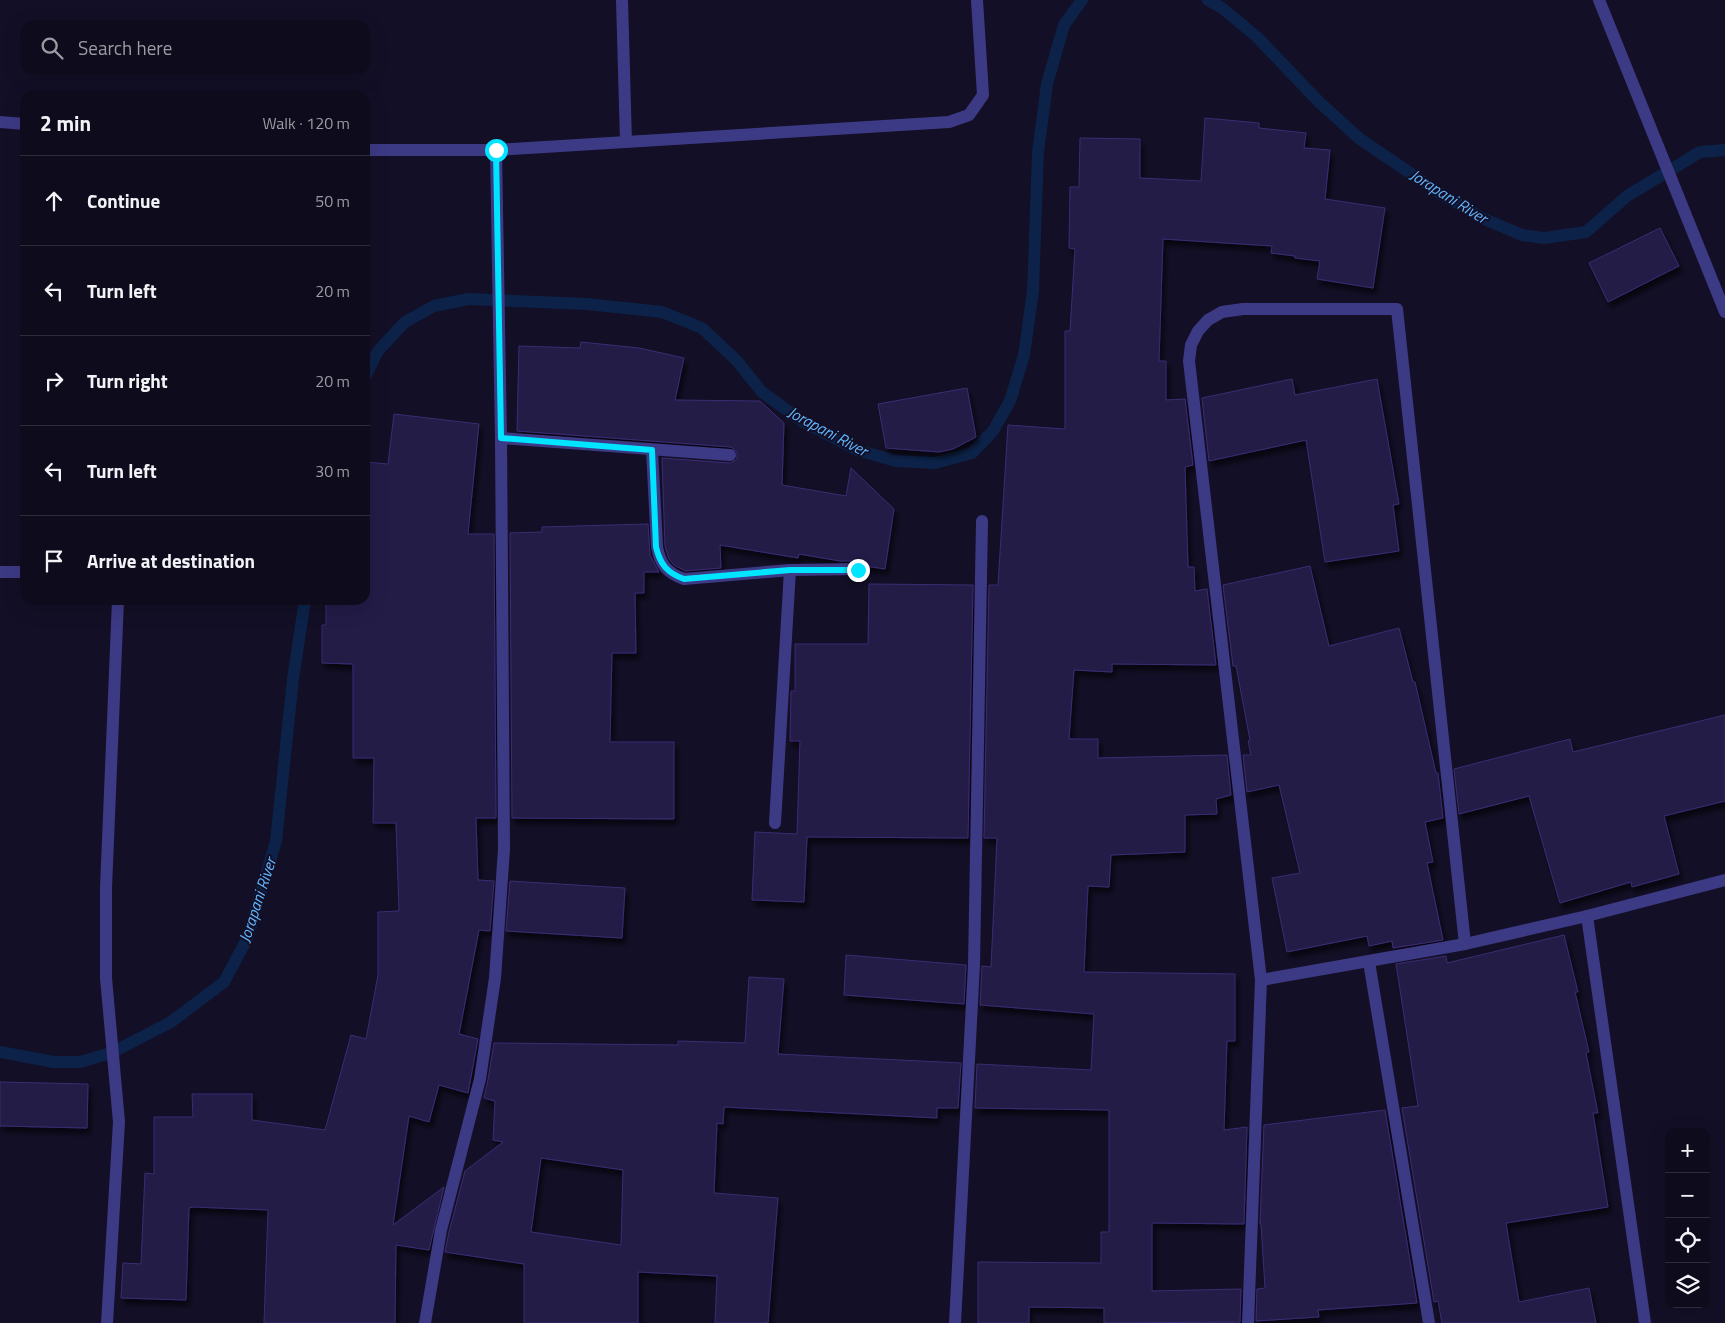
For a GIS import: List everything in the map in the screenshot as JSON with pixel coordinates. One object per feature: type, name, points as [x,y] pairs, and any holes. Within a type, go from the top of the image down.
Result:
[{"type":"street","points":[[622,0],[626,142]]},
{"type":"street","points":[[370,150],[496,150],[949,122],[970,115],[983,95],[977,0]]},
{"type":"street","points":[[1599,0],[1725,312]]},
{"type":"street","points":[[0,122],[20,124]]},
{"type":"street","points":[[426,1323],[441,1230],[480,1079],[495,978],[504,849],[501,438],[496,150]]},
{"type":"street","points":[[1248,1323],[1261,980],[1190,361],[1191,346],[1198,331],[1208,320],[1222,312],[1243,309],[1396,309],[1465,944]]},
{"type":"street","points":[[501,438],[730,455]]},
{"type":"street","points":[[652,450],[656,547],[661,562],[673,575],[684,579],[790,570],[858,570]]},
{"type":"street","points":[[955,1323],[974,965],[982,521]]},
{"type":"street","points":[[775,823],[790,570]]},
{"type":"street","points":[[0,572],[20,572]]},
{"type":"street","points":[[108,1323],[119,1122],[106,978],[106,888],[118,605]]},
{"type":"street","points":[[1261,980],[1465,944],[1587,916],[1725,880]]},
{"type":"street","points":[[1587,916],[1645,1323]]},
{"type":"street","points":[[1369,962],[1429,1323]]},
{"type":"building","points":[[1205,118],[1259,123],[1259,128],[1306,133],[1304,148],[1330,150],[1325,199],[1385,208],[1373,288],[1317,279],[1320,261],[1271,253],[1272,246],[1163,239],[1159,361],[1166,361],[1166,400],[1185,399],[1193,465],[1185,467],[1188,567],[1194,567],[1195,591],[1207,589],[1216,665],[1112,664],[1112,672],[1074,670],[1069,739],[1098,739],[1098,758],[1227,755],[1231,795],[1216,799],[1217,814],[1185,815],[1185,852],[1111,855],[1109,887],[1088,886],[1084,972],[1235,974],[1235,1041],[1227,1041],[1224,1130],[1247,1127],[1244,1224],[1152,1223],[1152,1291],[1241,1289],[1240,1322],[1104,1323],[1104,1308],[1029,1307],[1029,1323],[978,1323],[978,1262],[1101,1263],[1101,1232],[1109,1232],[1109,1110],[975,1108],[977,1064],[1091,1070],[1094,1014],[980,1005],[982,966],[991,967],[997,838],[984,838],[989,585],[998,585],[1008,425],[1065,429],[1065,331],[1070,331],[1075,249],[1069,248],[1070,187],[1079,187],[1080,138],[1140,139],[1140,178],[1201,181]]},
{"type":"building","points":[[1660,228],[1679,266],[1608,302],[1589,263]]},
{"type":"building","points":[[581,342],[639,348],[684,358],[675,400],[760,401],[784,423],[782,485],[846,496],[851,468],[894,509],[885,569],[865,566],[858,561],[840,561],[799,554],[798,558],[720,545],[721,568],[685,571],[674,565],[669,559],[665,546],[662,458],[730,463],[737,459],[737,452],[731,447],[517,431],[519,346],[580,348]]},
{"type":"building","points":[[1292,379],[1295,395],[1377,379],[1399,504],[1393,505],[1399,551],[1325,562],[1306,440],[1209,461],[1202,398]]},
{"type":"building","points":[[967,388],[976,437],[953,449],[939,452],[886,448],[878,404]]},
{"type":"building","points":[[394,414],[479,424],[468,534],[494,534],[496,818],[476,818],[478,880],[494,881],[490,931],[479,930],[459,1034],[478,1039],[468,1093],[439,1085],[429,1122],[409,1116],[393,1225],[444,1187],[429,1250],[396,1245],[395,1323],[264,1323],[268,1210],[193,1207],[189,1208],[186,1300],[121,1298],[123,1263],[141,1264],[145,1173],[154,1174],[154,1117],[193,1117],[192,1094],[252,1094],[252,1120],[325,1130],[351,1035],[366,1039],[378,975],[378,912],[399,911],[396,823],[373,823],[374,758],[353,758],[353,664],[322,663],[322,625],[326,625],[326,605],[370,605],[370,462],[388,464]]},
{"type":"building","points":[[648,524],[650,555],[659,572],[644,572],[644,593],[635,593],[636,653],[612,653],[610,742],[674,742],[674,819],[512,818],[510,533],[542,532],[542,527]]},
{"type":"building","points":[[1310,566],[1329,646],[1399,628],[1413,682],[1415,682],[1436,773],[1438,773],[1443,818],[1425,822],[1433,862],[1427,863],[1443,940],[1393,948],[1392,941],[1369,946],[1367,936],[1287,952],[1272,878],[1300,873],[1279,785],[1247,792],[1243,755],[1251,755],[1248,741],[1250,740],[1236,666],[1233,666],[1223,585]]},
{"type":"building","points":[[869,584],[973,585],[968,838],[807,837],[804,902],[752,900],[755,832],[797,834],[800,741],[790,741],[791,691],[795,691],[795,644],[868,644]]},
{"type":"building","points":[[1725,715],[1725,801],[1664,816],[1679,874],[1632,887],[1631,882],[1560,903],[1529,796],[1459,814],[1454,769],[1570,739],[1573,752]]},
{"type":"building","points":[[510,881],[625,888],[622,938],[506,931]]},
{"type":"building","points":[[1564,935],[1578,992],[1575,992],[1589,1052],[1586,1053],[1598,1113],[1593,1113],[1608,1207],[1506,1223],[1519,1302],[1589,1288],[1596,1323],[1442,1323],[1438,1301],[1434,1302],[1402,1108],[1418,1106],[1396,964],[1446,956],[1447,963]]},
{"type":"building","points":[[846,955],[966,965],[964,1004],[844,995]]},
{"type":"building","points":[[749,977],[784,979],[778,1054],[961,1063],[958,1108],[937,1108],[937,1118],[724,1107],[723,1124],[717,1123],[714,1193],[778,1198],[768,1323],[715,1323],[717,1276],[638,1272],[638,1323],[524,1323],[524,1264],[445,1252],[465,1171],[503,1142],[493,1140],[495,1101],[484,1098],[494,1043],[678,1045],[678,1041],[745,1043]],"holes":[[[541,1158],[623,1170],[621,1245],[531,1232]]]},
{"type":"building","points":[[0,1082],[88,1084],[87,1128],[0,1126]]},
{"type":"building","points":[[1385,1110],[1417,1303],[1318,1310],[1319,1317],[1256,1321],[1257,1289],[1265,1288],[1260,1224],[1264,1125]]},
{"type":"waterway","name":"Jorapani River","points":[[370,367],[378,351],[405,322],[434,306],[468,299],[587,304],[662,312],[702,328],[736,360],[762,392],[802,421],[857,450],[896,461],[935,463],[972,453],[993,431],[1010,401],[1024,355],[1033,291],[1038,152],[1047,84],[1064,25],[1082,0]]},
{"type":"waterway","name":"Jorapani River","points":[[1208,0],[1222,8],[1257,37],[1319,102],[1360,139],[1441,194],[1482,218],[1522,235],[1544,238],[1586,232],[1627,196],[1700,152],[1725,150]]},
{"type":"waterway","name":"Jorapani River","points":[[0,1052],[54,1062],[80,1062],[111,1053],[171,1022],[224,982],[247,939],[276,841],[293,679],[304,605]]},
{"type":"route","points":[[496,150],[501,438],[652,450],[656,547],[664,567],[673,575],[684,579],[790,570],[858,570]]}]
